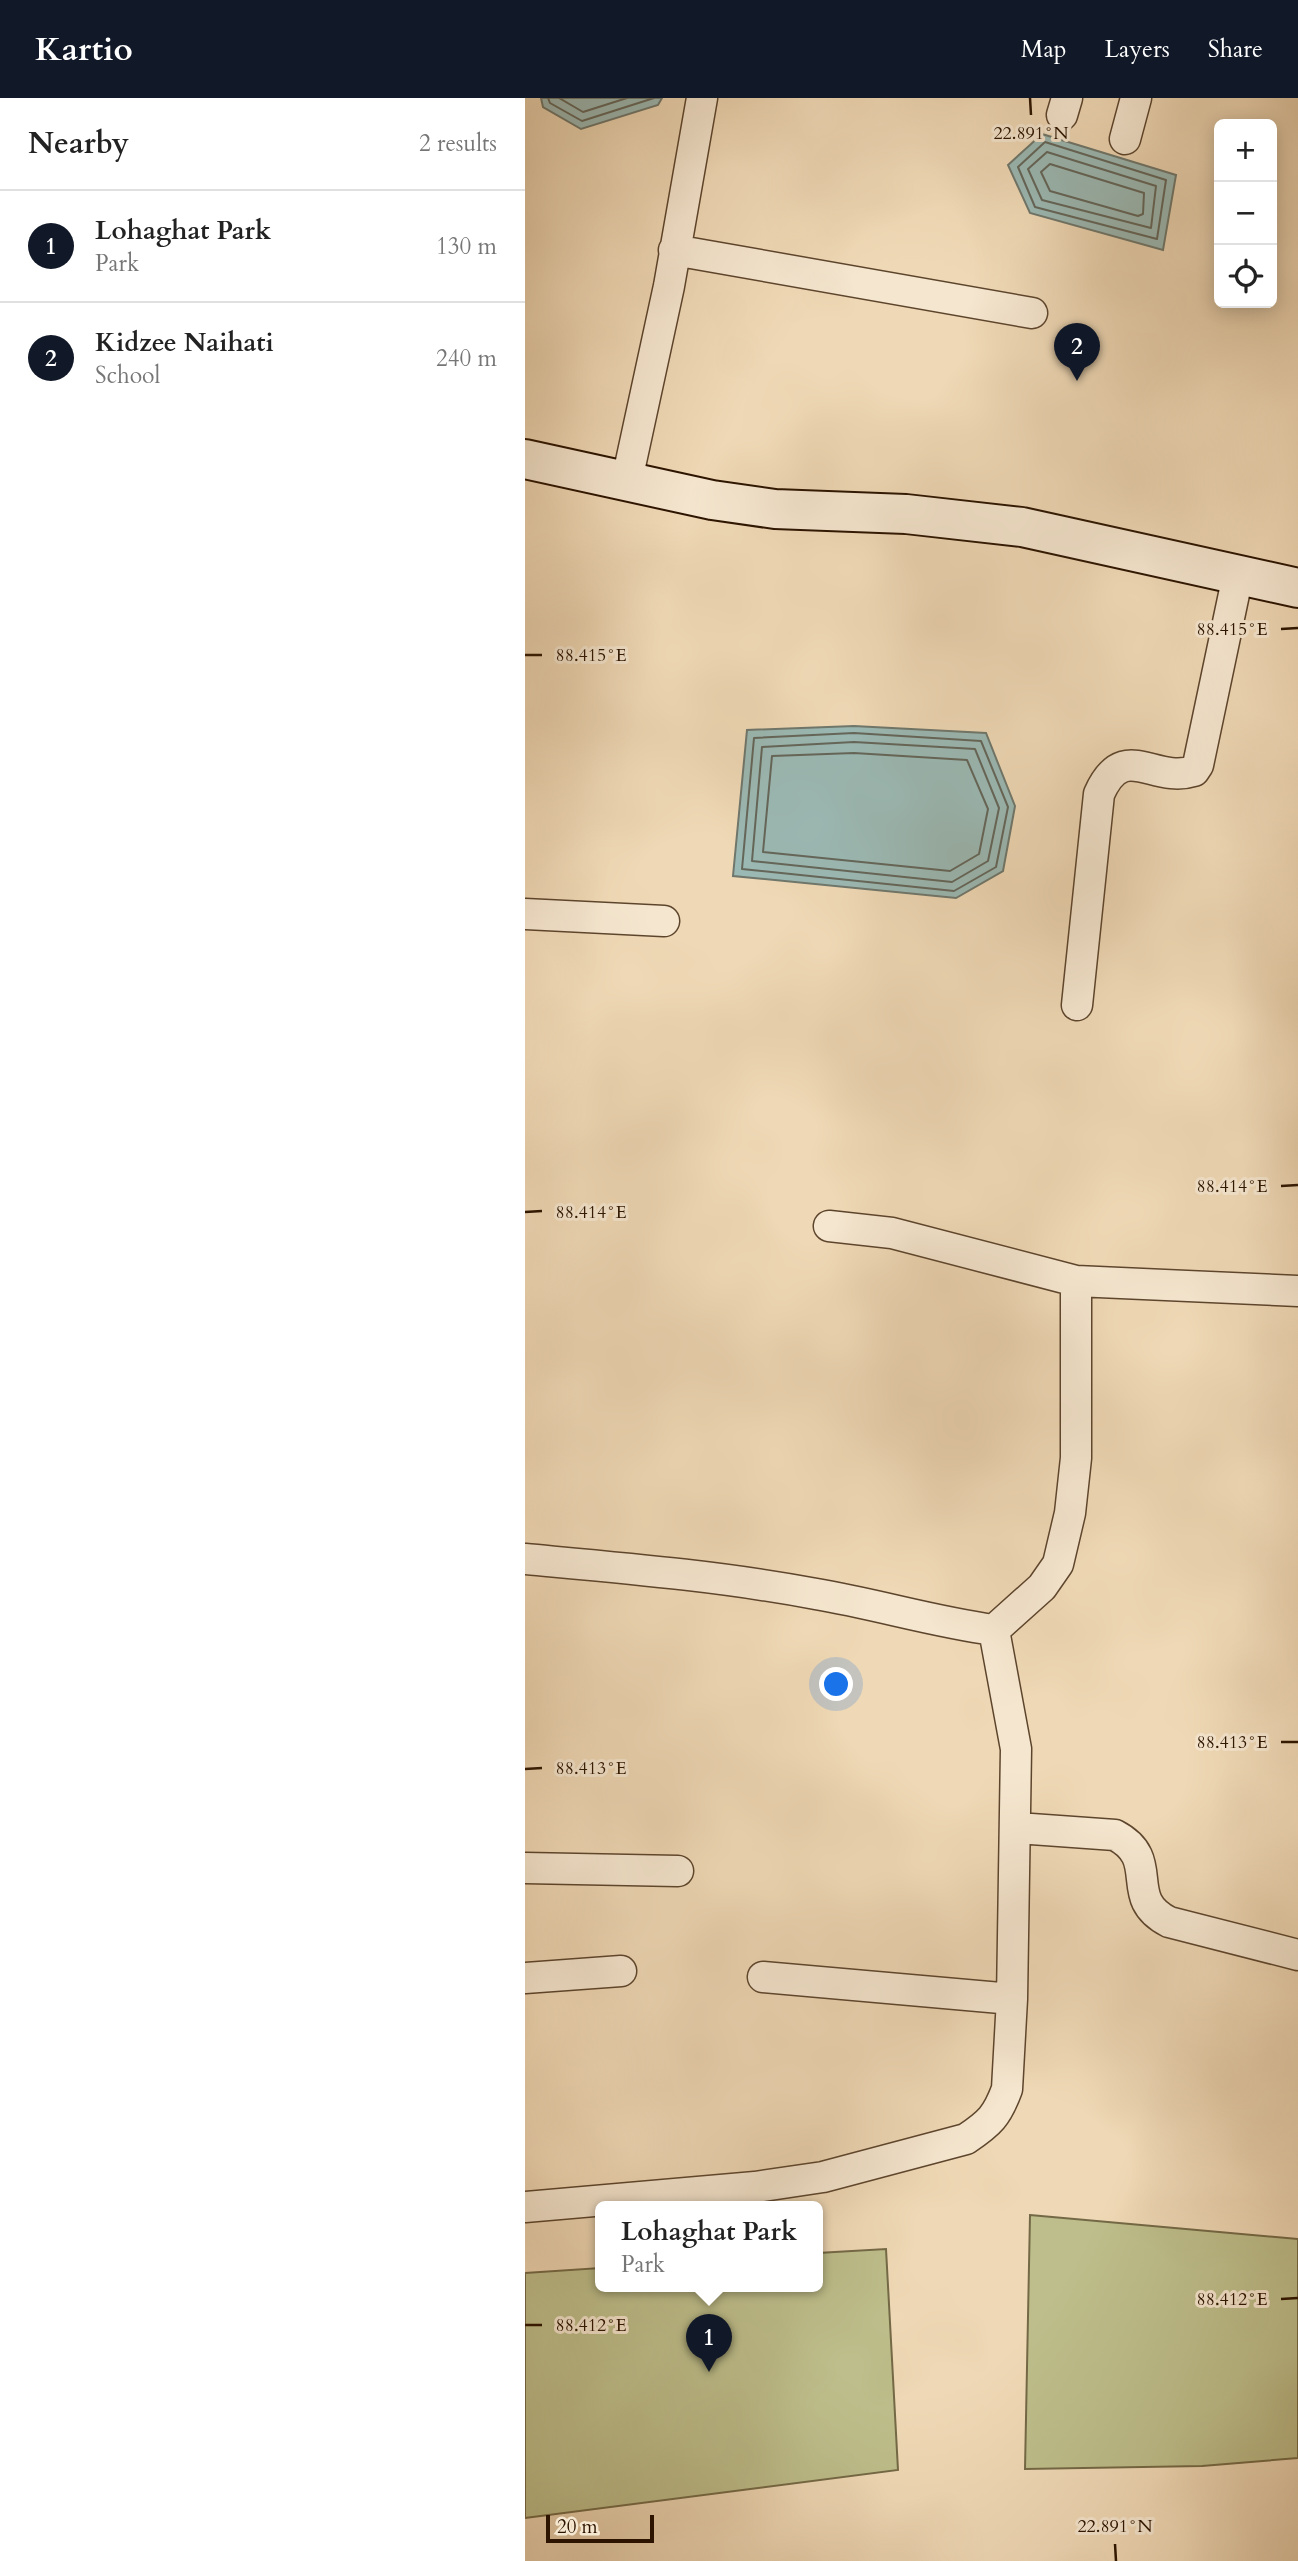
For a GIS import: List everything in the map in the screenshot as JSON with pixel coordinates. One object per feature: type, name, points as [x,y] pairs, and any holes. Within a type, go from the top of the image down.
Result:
[{"type":"street","points":[[627,480],[702,98]]},
{"type":"street","points":[[1125,139],[1136,98]]},
{"type":"street","points":[[674,250],[1032,313]]},
{"type":"street","points":[[525,458],[712,500],[775,509],[906,514],[1022,527],[1298,588]]},
{"type":"street","points":[[1077,1005],[1099,794],[1113,770],[1128,764],[1180,773],[1193,771],[1198,765],[1238,575]]},
{"type":"street","points":[[525,914],[664,921]]},
{"type":"street","points":[[829,1226],[892,1233],[1076,1281],[1298,1291]]},
{"type":"street","points":[[525,1559],[751,1583],[818,1594],[952,1625],[994,1630],[1042,1587],[1058,1564],[1067,1525],[1076,1458],[1076,1281]]},
{"type":"street","points":[[525,2207],[755,2186],[823,2177],[965,2139],[986,2126],[998,2112],[1007,2089],[1017,1828],[1016,1749],[994,1630]]},
{"type":"street","points":[[1017,1828],[1115,1835],[1129,1842],[1137,1852],[1142,1864],[1143,1894],[1158,1916],[1170,1922],[1298,1955]]},
{"type":"street","points":[[525,1867],[678,1871]]},
{"type":"street","points":[[525,1978],[621,1971]]},
{"type":"street","points":[[764,1978],[1012,1999]]},
{"type":"green space","points":[[1030,2215],[1298,2239],[1298,2458],[1202,2466],[1025,2469]]},
{"type":"green space","points":[[886,2249],[898,2470],[525,2518],[525,2273],[595,2268],[595,2292],[823,2292],[823,2253]]},
{"type":"water","points":[[541,98],[662,98],[658,105],[581,129],[543,107]]},
{"type":"water","points":[[1042,134],[1176,175],[1163,250],[1030,213],[1008,165]]},
{"type":"water","points":[[854,726],[986,733],[1015,806],[1003,871],[956,898],[733,876],[747,730]]},
{"type":"place","name":"Kidzee Naihati","points":[[1077,381]]},
{"type":"place","name":"Lohaghat Park","points":[[709,2372]]}]
